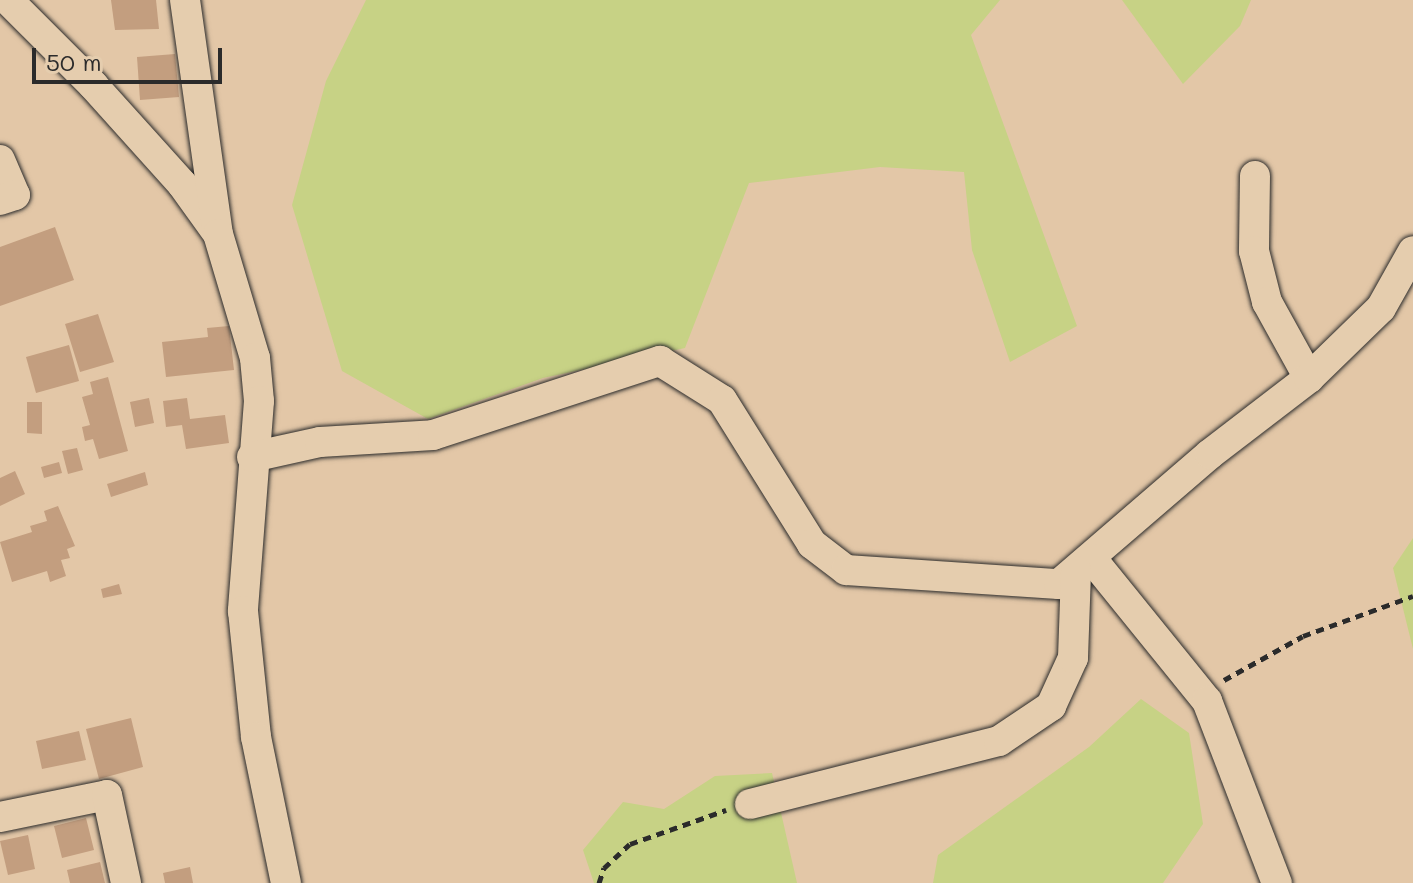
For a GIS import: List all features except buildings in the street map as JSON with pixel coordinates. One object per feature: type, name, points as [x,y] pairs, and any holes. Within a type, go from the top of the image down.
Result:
[{"type":"street","points":[[8,0],[182,184],[218,234]]},
{"type":"street","points":[[185,0],[218,234],[255,358],[259,401],[242,579],[248,686],[286,883]]},
{"type":"street","points":[[0,160],[15,195],[0,200]]},
{"type":"street","points":[[1255,176],[1254,251],[1267,302],[1309,378]]},
{"type":"street","points":[[252,457],[320,442],[433,435],[660,361],[722,400],[812,544],[846,570],[1059,584],[1210,454],[1309,378],[1381,308],[1413,251]]},
{"type":"street","points":[[1084,565],[1201,693],[1230,752],[1277,883]]},
{"type":"street","points":[[750,804],[999,741],[1051,706],[1073,658],[1084,565]]},
{"type":"street","points":[[0,817],[107,795],[126,883]]},
{"type":"path","points":[[1201,693],[1303,636],[1413,596]]},
{"type":"path","points":[[599,883],[604,868],[630,844],[698,816],[750,804]]},
{"type":"green space","points":[[366,0],[1000,0],[971,35],[1077,326],[1010,362],[972,250],[964,172],[880,167],[749,183],[685,348],[543,378],[428,419],[342,371],[292,205],[326,81]]},
{"type":"green space","points":[[1122,0],[1251,0],[1240,26],[1183,84]]},
{"type":"green space","points":[[1413,538],[1413,649],[1393,568]]},
{"type":"green space","points":[[1141,699],[1189,733],[1203,824],[1163,883],[933,883],[938,855],[1089,747]]},
{"type":"green space","points":[[772,773],[797,883],[594,883],[583,850],[623,802],[664,809],[715,776]]}]
